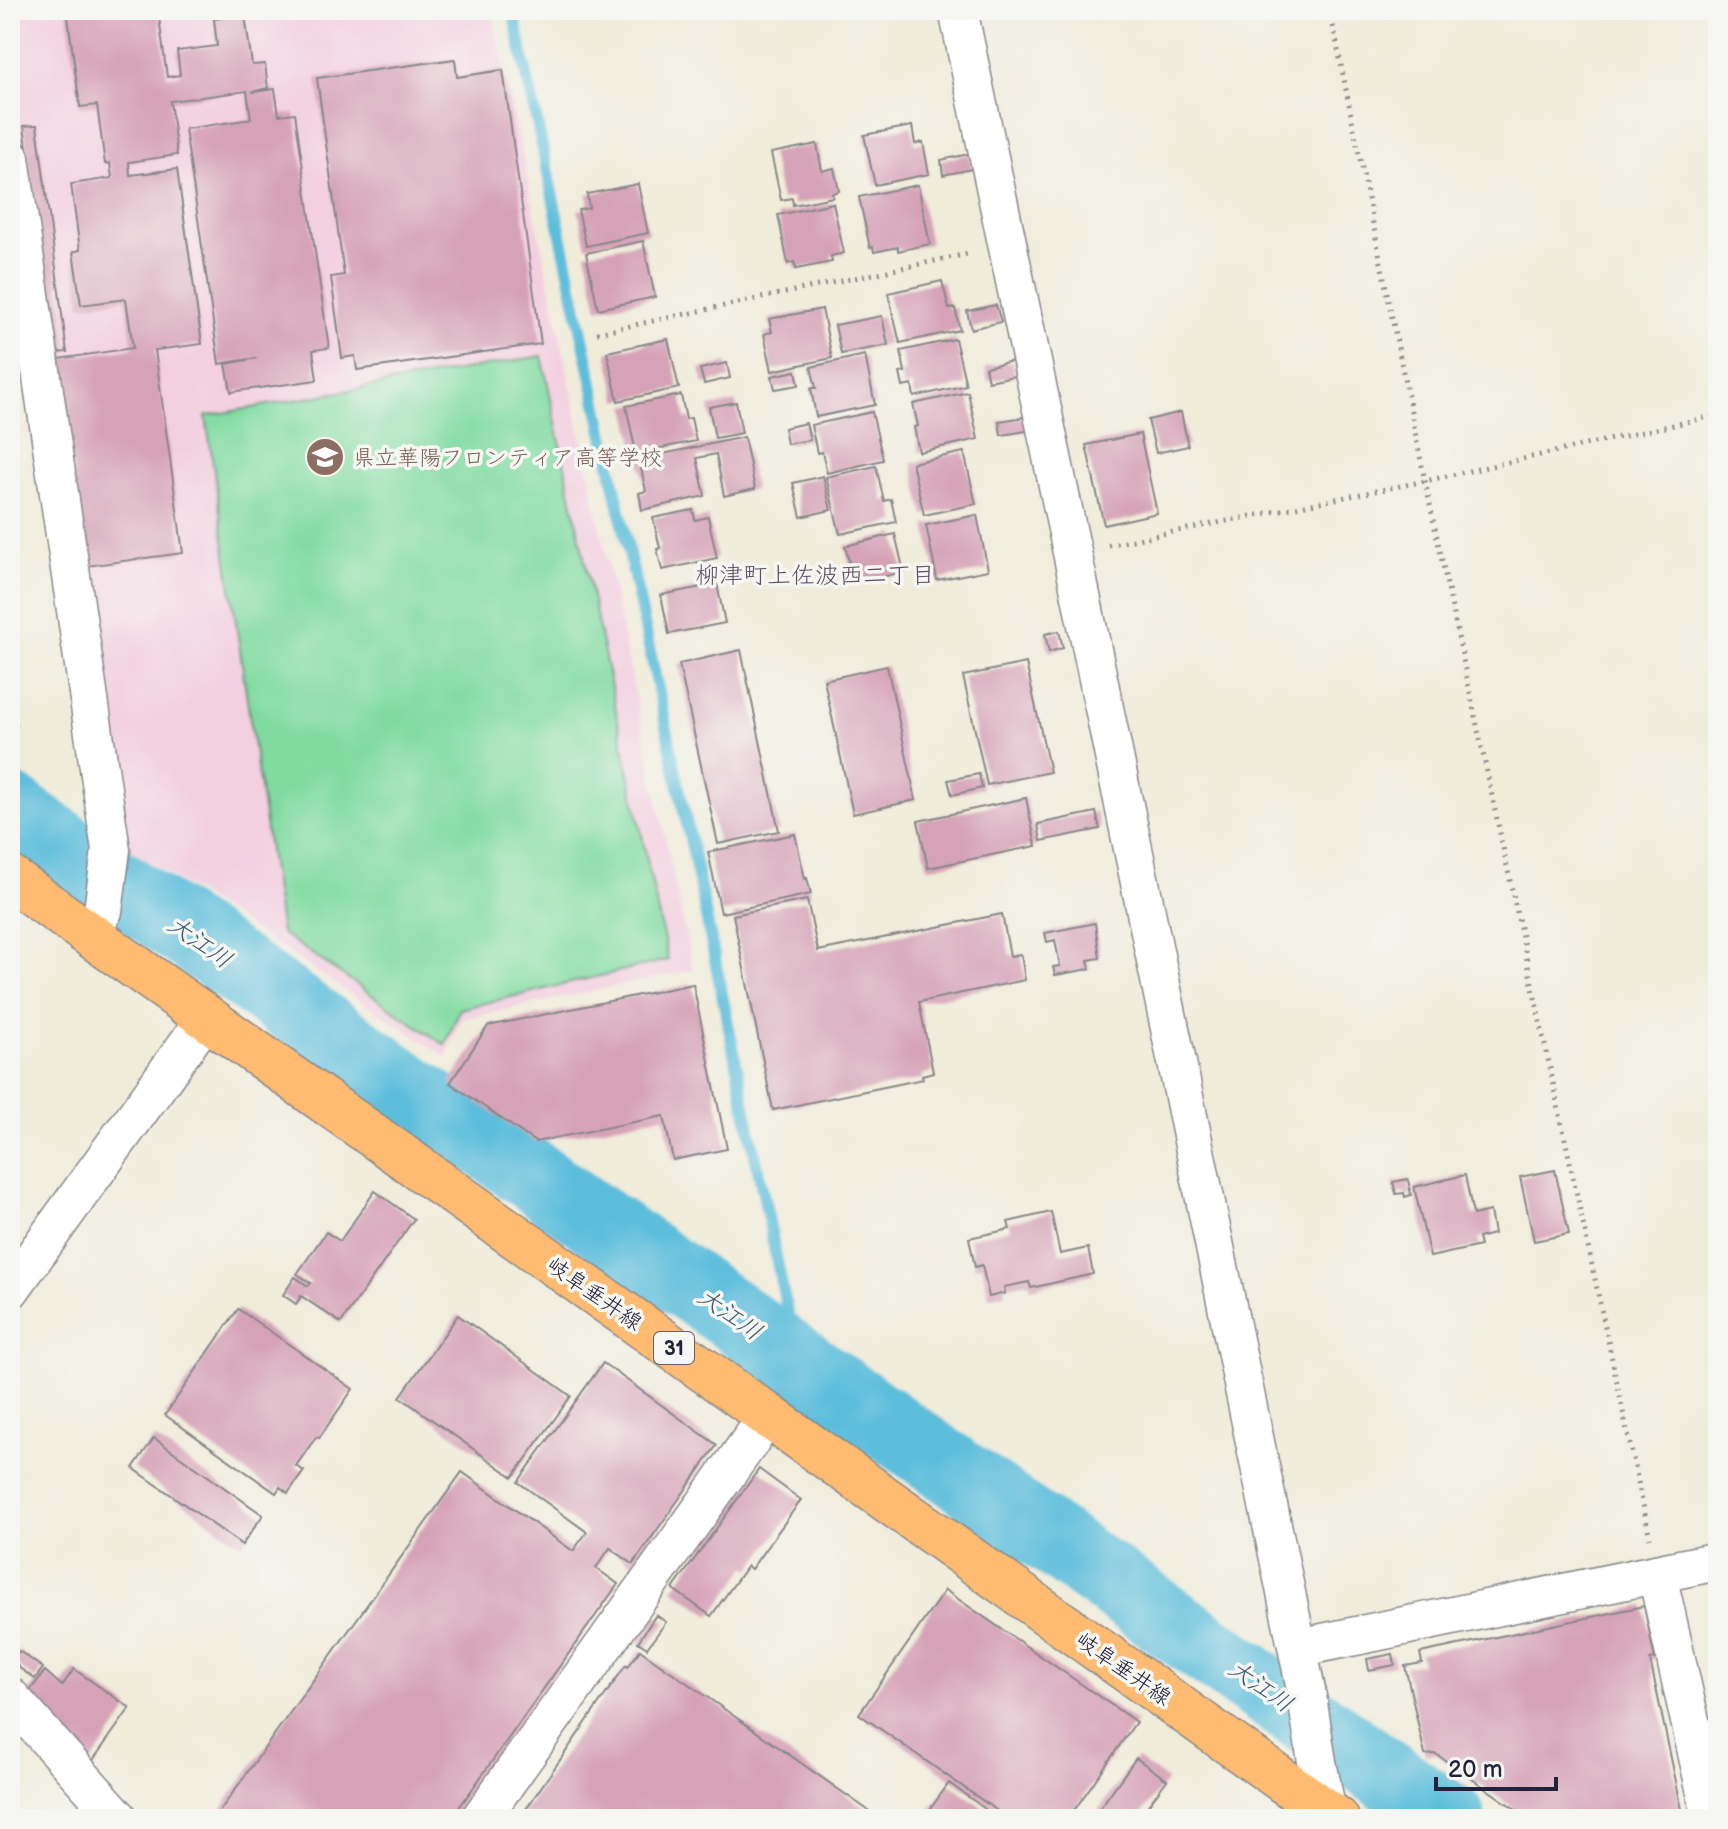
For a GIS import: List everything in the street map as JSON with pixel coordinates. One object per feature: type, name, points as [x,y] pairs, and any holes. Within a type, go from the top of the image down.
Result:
[{"type":"main road","name":"岐阜垂井線","points":[[10,878],[96,923],[207,1017],[1329,1817]]},
{"type":"street","points":[[958,10],[1298,1648],[1329,1817]]},
{"type":"street","points":[[10,158],[111,850],[96,923]]},
{"type":"street","points":[[10,1290],[207,1017]]},
{"type":"street","points":[[480,1819],[768,1416]]},
{"type":"street","points":[[1298,1648],[1718,1561]]},
{"type":"street","points":[[1657,1574],[1712,1819]]},
{"type":"street","points":[[10,1697],[119,1819]]},
{"type":"path","points":[[1330,10],[1425,481],[1657,1574]]},
{"type":"path","points":[[597,333],[1007,245]]},
{"type":"path","points":[[1072,552],[1425,481],[1718,415]]},
{"type":"shaded area","name":"県立華陽フロンティア高等学校","points":[[10,10],[492,10],[693,970],[462,1019],[446,1057],[117,840],[10,74]]},
{"type":"green space","points":[[542,356],[668,960],[460,1009],[445,1045],[281,933],[206,416]]},
{"type":"building","points":[[67,10],[158,10],[167,77],[180,75],[177,51],[217,46],[214,19],[245,15],[252,65],[265,64],[268,88],[252,92],[275,89],[279,115],[295,113],[329,348],[313,350],[317,380],[231,392],[226,364],[257,358],[219,364],[185,129],[251,119],[247,91],[170,101],[177,155],[129,162],[130,175],[177,169],[202,344],[155,350],[183,553],[87,566],[58,359],[133,348],[126,299],[81,305],[73,252],[80,250],[71,184],[112,178],[110,163],[105,164],[97,105],[80,107]]},
{"type":"building","points":[[455,59],[457,77],[503,70],[541,344],[357,370],[355,356],[342,358],[331,277],[344,275],[317,78]]},
{"type":"building","points":[[37,125],[67,352],[55,353],[24,126]]},
{"type":"building","points":[[912,126],[915,144],[923,142],[929,174],[875,185],[864,135]]},
{"type":"building","points":[[817,144],[822,171],[834,168],[839,191],[832,193],[833,197],[793,205],[792,198],[781,200],[771,153]]},
{"type":"building","points":[[969,154],[972,169],[943,175],[941,160]]},
{"type":"building","points":[[638,184],[648,233],[586,246],[578,210],[589,208],[587,194]]},
{"type":"building","points":[[918,185],[930,244],[898,251],[898,247],[874,252],[873,247],[870,248],[859,197]]},
{"type":"building","points":[[833,203],[844,253],[831,256],[832,262],[796,269],[794,262],[788,264],[778,215]]},
{"type":"building","points":[[643,241],[655,297],[598,309],[586,253]]},
{"type":"building","points":[[942,281],[949,309],[955,308],[960,330],[900,343],[888,293]]},
{"type":"building","points":[[996,305],[1001,322],[971,329],[967,311]]},
{"type":"building","points":[[822,309],[832,358],[772,371],[764,334],[772,332],[769,319]]},
{"type":"building","points":[[882,316],[888,345],[841,354],[835,325]]},
{"type":"building","points":[[668,339],[679,388],[618,401],[607,352]]},
{"type":"building","points":[[955,339],[966,385],[914,397],[912,385],[903,387],[900,373],[905,372],[901,351]]},
{"type":"building","points":[[865,355],[875,405],[816,417],[811,388],[816,388],[811,367]]},
{"type":"building","points":[[1013,361],[1015,376],[988,381],[985,367]]},
{"type":"building","points":[[727,363],[730,378],[704,384],[700,369]]},
{"type":"building","points":[[796,371],[799,385],[775,389],[772,376]]},
{"type":"building","points":[[968,392],[978,439],[919,452],[913,404]]},
{"type":"building","points":[[681,395],[686,419],[691,418],[696,441],[636,453],[626,406]]},
{"type":"building","points":[[736,402],[742,433],[715,438],[709,407]]},
{"type":"building","points":[[872,412],[883,460],[827,473],[822,452],[817,453],[811,425]]},
{"type":"building","points":[[1181,412],[1188,446],[1156,453],[1148,420]]},
{"type":"building","points":[[1025,417],[1027,431],[1001,435],[999,421]]},
{"type":"building","points":[[806,423],[810,440],[787,444],[784,428]]},
{"type":"building","points":[[1140,434],[1157,513],[1104,525],[1086,445]]},
{"type":"building","points":[[744,437],[755,489],[724,496],[716,454],[697,458],[705,496],[642,510],[639,493],[646,491],[639,459]]},
{"type":"building","points":[[964,452],[976,504],[924,515],[912,463]]},
{"type":"building","points":[[876,466],[884,501],[891,499],[896,522],[840,534],[826,477]]},
{"type":"building","points":[[823,476],[831,510],[801,517],[793,483]]},
{"type":"building","points":[[693,510],[695,520],[708,517],[717,558],[662,570],[653,518]]},
{"type":"building","points":[[977,515],[988,570],[937,580],[926,525]]},
{"type":"building","points":[[895,534],[904,572],[854,583],[845,546]]},
{"type":"building","points":[[717,584],[725,623],[669,634],[661,595]]},
{"type":"building","points":[[1059,631],[1063,648],[1049,652],[1045,634]]},
{"type":"building","points":[[741,650],[779,831],[718,844],[679,664]]},
{"type":"building","points":[[1026,663],[1050,772],[987,785],[963,676]]},
{"type":"building","points":[[887,666],[916,800],[853,814],[824,680]]},
{"type":"building","points":[[10,698],[17,726],[10,727]]},
{"type":"building","points":[[979,774],[982,788],[952,795],[948,780]]},
{"type":"building","points":[[1026,798],[1036,846],[928,868],[918,821]]},
{"type":"building","points":[[1096,812],[1100,829],[1041,841],[1038,824]]},
{"type":"building","points":[[795,834],[811,894],[721,913],[708,852]]},
{"type":"building","points":[[807,900],[818,951],[1002,914],[1010,956],[1021,954],[1025,980],[919,1002],[933,1072],[922,1075],[923,1079],[773,1110],[733,915]]},
{"type":"building","points":[[1095,923],[1100,958],[1088,960],[1090,969],[1055,975],[1053,967],[1060,966],[1055,940],[1047,942],[1045,933]]},
{"type":"building","points":[[693,984],[727,1149],[673,1160],[664,1116],[535,1142],[450,1083],[488,1026]]},
{"type":"building","points":[[1555,1170],[1569,1234],[1534,1241],[1520,1177]]},
{"type":"building","points":[[1465,1175],[1473,1215],[1490,1211],[1494,1234],[1478,1238],[1480,1246],[1430,1257],[1414,1187]]},
{"type":"building","points":[[1408,1179],[1411,1195],[1396,1194],[1393,1182]]},
{"type":"building","points":[[375,1191],[414,1219],[341,1323],[301,1296],[296,1304],[283,1295],[295,1277],[308,1286],[311,1283],[297,1274],[326,1232],[340,1241]]},
{"type":"building","points":[[1051,1212],[1060,1254],[1088,1248],[1093,1274],[1031,1288],[1029,1282],[1004,1287],[1005,1293],[989,1297],[982,1265],[975,1267],[969,1238],[1010,1229],[1008,1222]]},
{"type":"building","points":[[238,1309],[353,1389],[296,1466],[304,1471],[288,1493],[280,1487],[276,1493],[165,1415]]},
{"type":"building","points":[[458,1315],[571,1396],[513,1477],[400,1397]]},
{"type":"building","points":[[603,1363],[717,1445],[633,1564],[610,1548],[596,1568],[618,1584],[451,1819],[214,1819],[462,1472],[573,1551],[587,1532],[518,1482]]},
{"type":"building","points":[[154,1438],[263,1515],[242,1545],[133,1468]]},
{"type":"building","points":[[759,1469],[801,1500],[751,1569],[747,1566],[711,1616],[673,1589]]},
{"type":"building","points":[[945,1590],[1136,1722],[1068,1819],[1009,1819],[859,1714]]},
{"type":"building","points":[[1644,1606],[1655,1659],[1650,1660],[1684,1819],[1530,1819],[1436,1754],[1425,1755],[1405,1666],[1422,1663],[1420,1653]]},
{"type":"building","points":[[656,1615],[666,1622],[647,1648],[638,1642]]},
{"type":"building","points":[[640,1650],[875,1815],[873,1819],[519,1819],[626,1665],[628,1667]]},
{"type":"building","points":[[19,1651],[43,1668],[35,1679],[11,1662]]},
{"type":"building","points":[[1393,1654],[1395,1665],[1369,1670],[1367,1659]]},
{"type":"building","points":[[74,1669],[130,1708],[86,1770],[21,1702],[45,1671],[62,1686]]},
{"type":"building","points":[[1136,1758],[1167,1780],[1140,1816],[1144,1819],[1092,1819]]},
{"type":"building","points":[[949,1783],[999,1819],[923,1819]]},
{"type":"waterway","points":[[513,10],[692,848],[797,1359]]},
{"type":"waterway","name":"大江川","points":[[10,809],[1450,1819]]},
{"type":"place","name":"県立華陽フロンティア高等学校","points":[[325,457]]},
{"type":"district","name":"柳津町上佐波西二丁目","points":[[815,575]]}]
